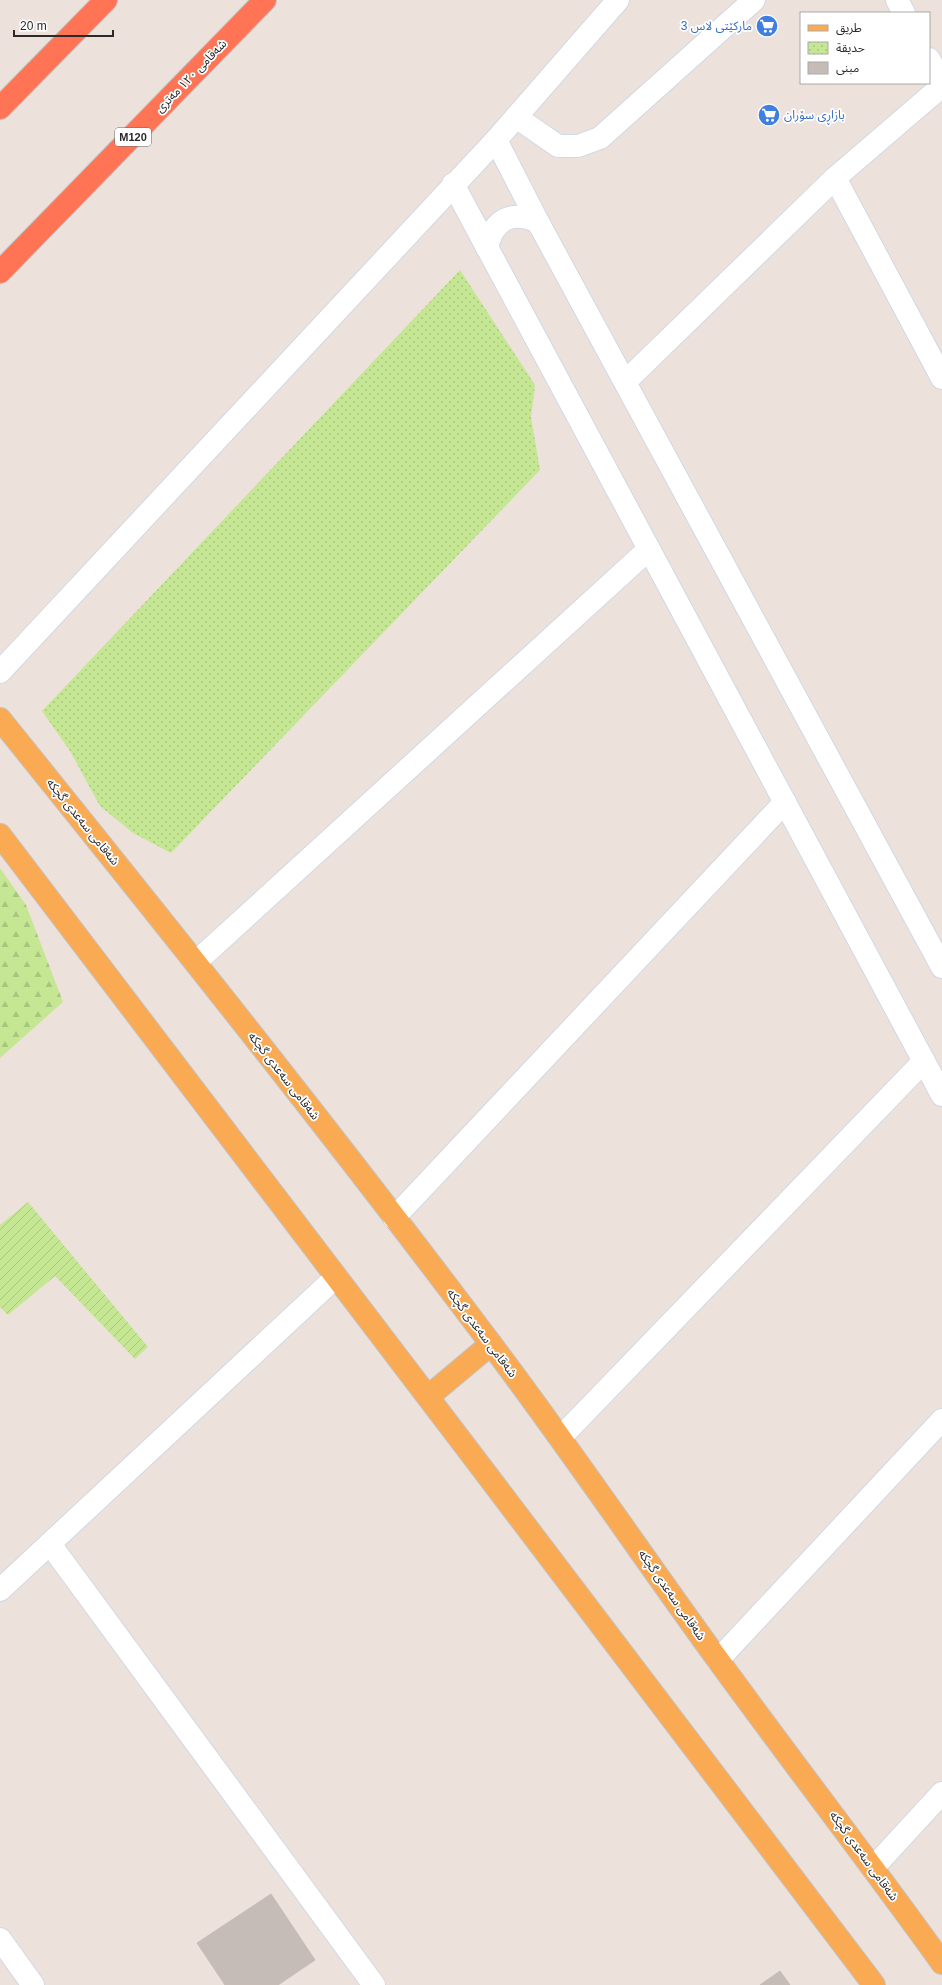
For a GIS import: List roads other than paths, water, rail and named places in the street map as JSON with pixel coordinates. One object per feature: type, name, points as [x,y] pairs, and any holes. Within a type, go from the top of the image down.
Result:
[{"type":"highway","points":[[0,108],[106,0]]},
{"type":"highway","name":"شەقامی ١٢٠ مەتری","points":[[0,272],[265,0]]},
{"type":"main road","name":"شەقامی سەعدی گچکە","points":[[0,719],[196,962],[491,1344],[561,1437],[718,1660],[874,1868],[942,1963]]},
{"type":"main road","points":[[0,835],[336,1277],[429,1396],[874,1985]]},
{"type":"main road","points":[[429,1396],[491,1344]]},
{"type":"street","points":[[0,672],[453,184],[496,140],[618,0]]},
{"type":"street","points":[[516,117],[558,146],[578,146],[600,138],[754,0]]},
{"type":"street","points":[[897,0],[903,12]]},
{"type":"street","points":[[930,61],[942,83]]},
{"type":"street","points":[[626,381],[835,178],[942,86]]},
{"type":"street","points":[[496,140],[538,222],[626,381],[942,967]]},
{"type":"street","points":[[835,178],[942,378]]},
{"type":"street","points":[[453,184],[942,1095]]},
{"type":"street","points":[[487,248],[490,236],[495,227],[505,219],[516,216],[527,217],[538,222]]},
{"type":"street","points":[[196,962],[649,549]]},
{"type":"street","points":[[394,1218],[784,802]]},
{"type":"street","points":[[561,1437],[924,1061]]},
{"type":"street","points":[[0,1590],[336,1277]]},
{"type":"street","points":[[718,1660],[942,1420]]},
{"type":"street","points":[[50,1544],[374,1985]]},
{"type":"street","points":[[874,1868],[942,1793]]},
{"type":"street","points":[[0,1939],[34,1985]]},
{"type":"place","name":"مارکێتی لاس 3","points":[[767,26]]},
{"type":"place","name":"بازاڕی سۆران","points":[[769,115]]}]
